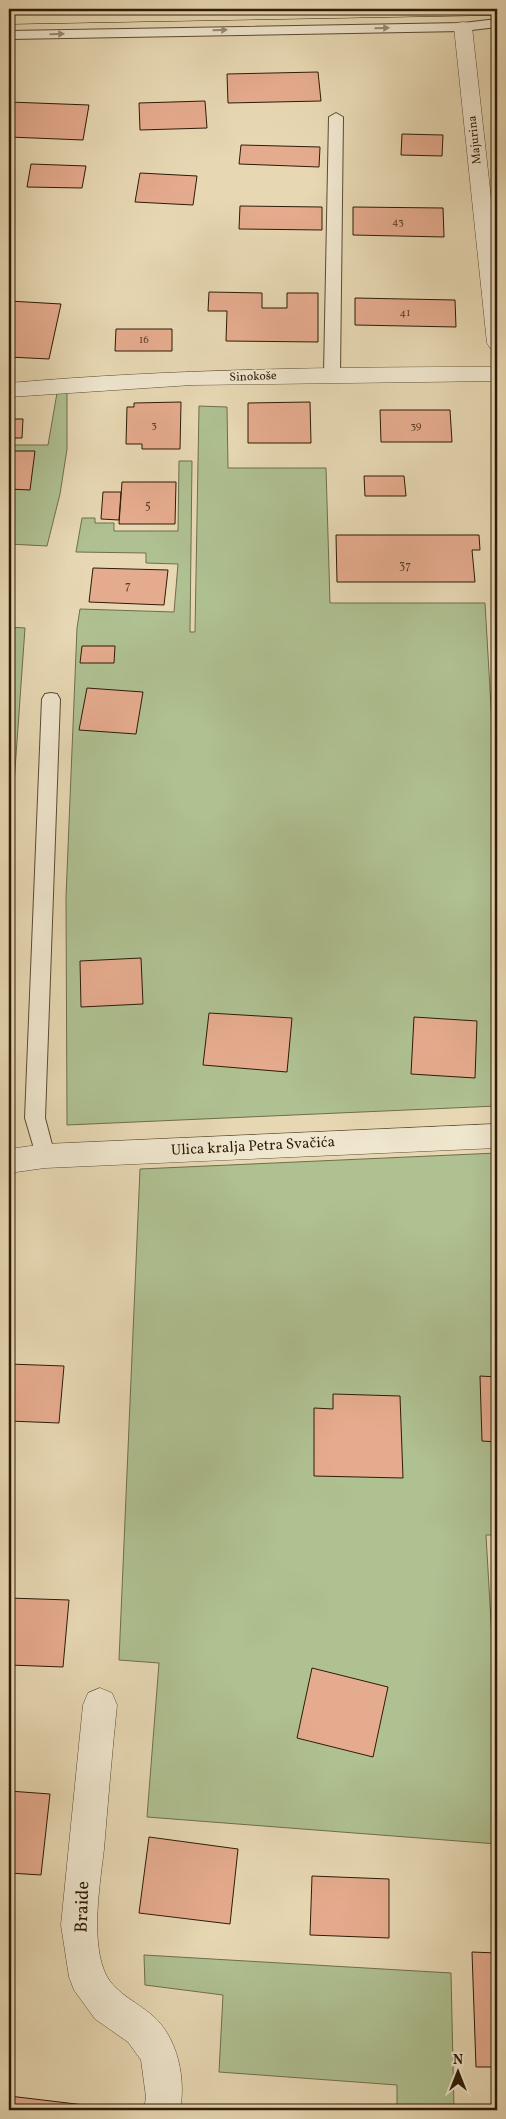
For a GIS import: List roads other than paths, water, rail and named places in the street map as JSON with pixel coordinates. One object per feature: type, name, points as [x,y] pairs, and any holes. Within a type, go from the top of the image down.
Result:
[{"type":"main road","points":[[9,19],[497,10]]},
{"type":"street","name":"Majurina","points":[[462,27],[497,343]]},
{"type":"street","name":"Sinokoše","points":[[9,390],[81,384],[332,374],[497,374]]},
{"type":"street","name":"Ulica kralja Petra Svačića","points":[[9,1161],[45,1156],[497,1136]]},
{"type":"street","name":"Braide","points":[[100,1705],[79,1925],[87,1977],[108,2006],[141,2029],[159,2054],[164,2097],[162,2110]]},
{"type":"lane","points":[[9,35],[462,27],[497,23]]},
{"type":"lane","points":[[332,374],[336,117]]},
{"type":"lane","points":[[45,1156],[35,1118],[51,699]]}]
